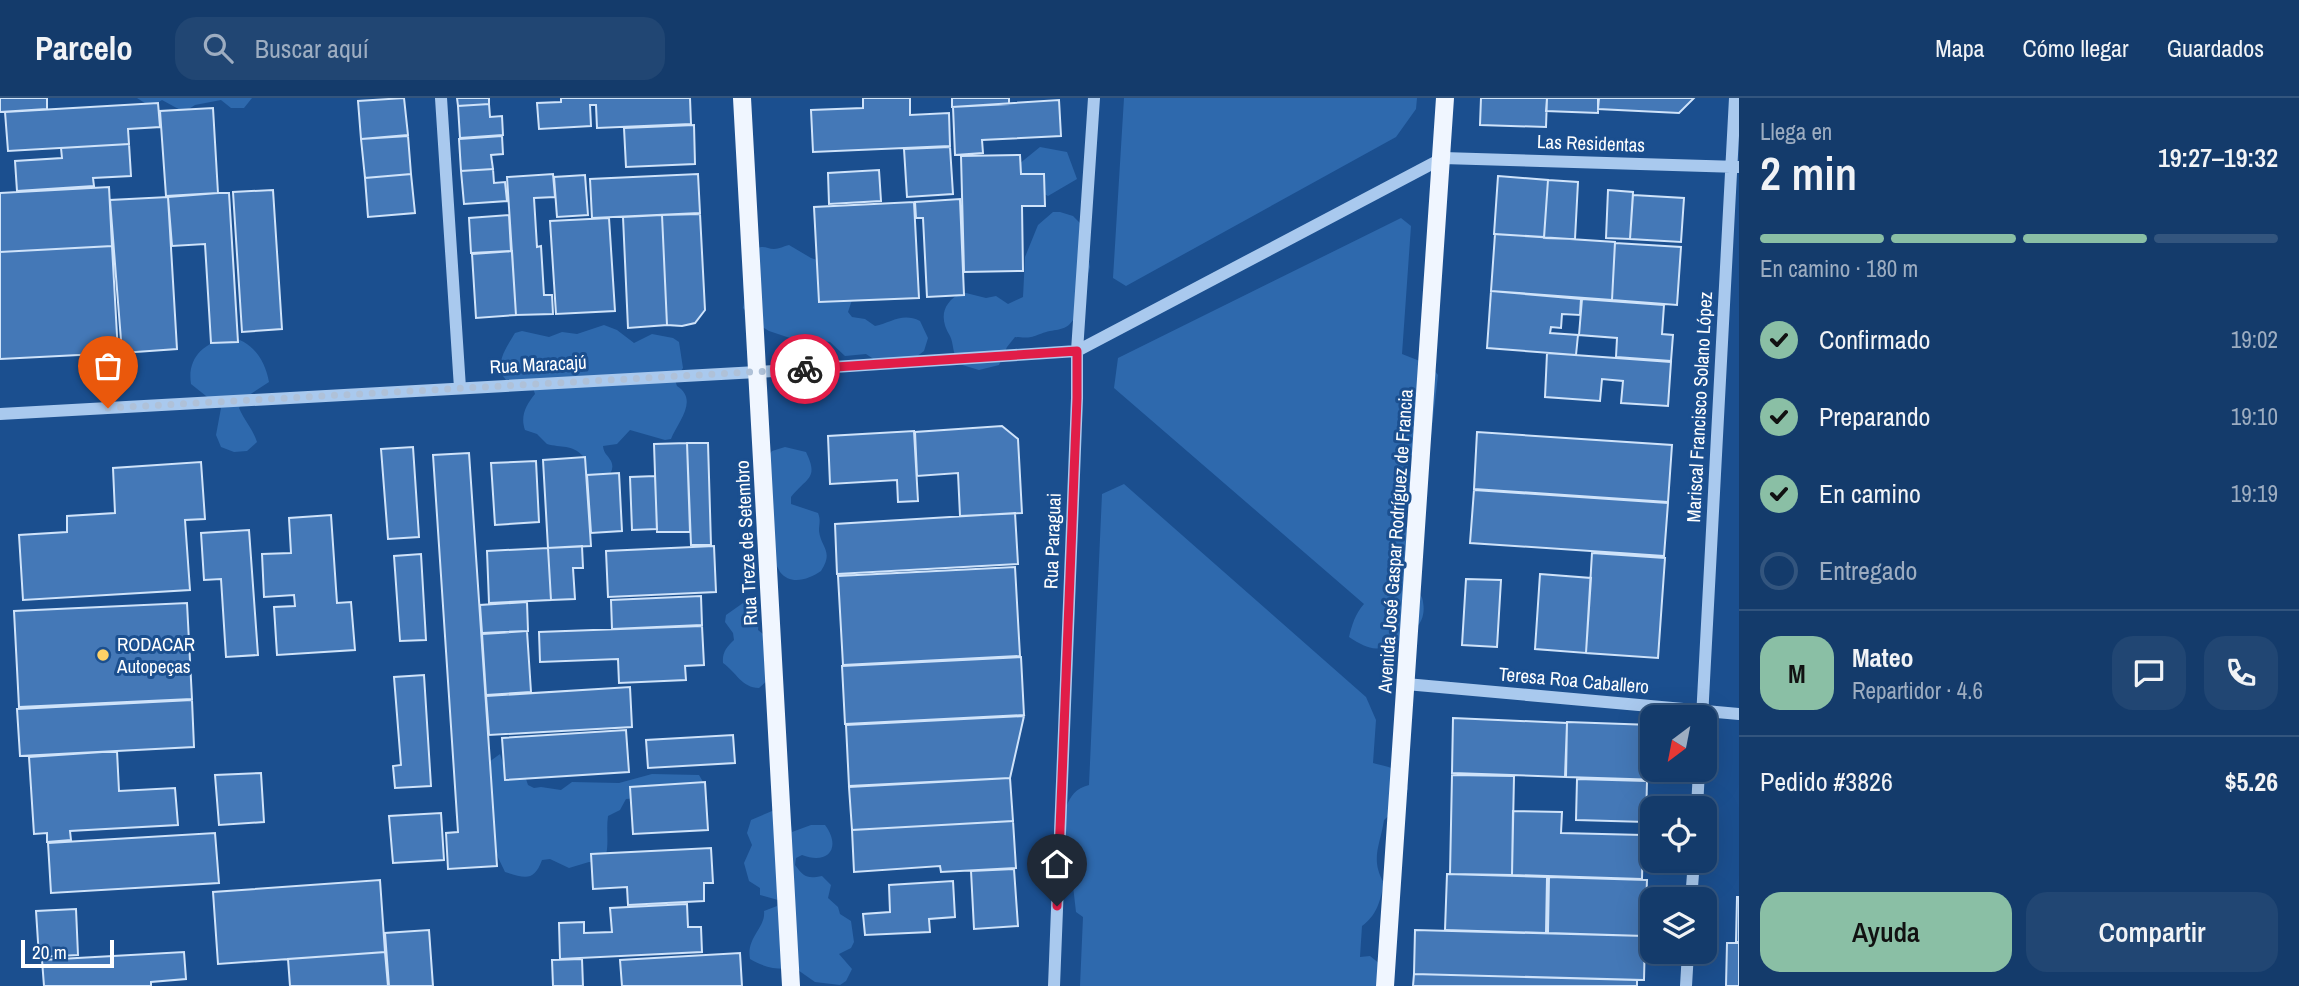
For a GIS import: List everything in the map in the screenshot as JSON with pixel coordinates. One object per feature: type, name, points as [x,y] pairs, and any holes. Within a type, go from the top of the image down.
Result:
[{"type":"main road","name":"Rua Treze de Setembro","points":[[742,98],[791,986]]},
{"type":"main road","name":"Avenida José Gaspar Rodríguez de Francia","points":[[1385,986],[1445,98]]},
{"type":"street","points":[[441,98],[460,387]]},
{"type":"street","name":"Rua Paraguai","points":[[1054,986],[1077,351],[1094,98]]},
{"type":"street","name":"Mariscal Francisco Solano López","points":[[1703,705],[1735,166],[1735,98]]},
{"type":"street","points":[[1077,351],[1443,158]]},
{"type":"street","name":"Las Residentas","points":[[1443,158],[1735,166]]},
{"type":"street","name":"Rua Maracajú","points":[[0,414],[757,372],[1077,351]]},
{"type":"street","name":"Teresa Roa Caballero","points":[[1406,684],[1640,708]]},
{"type":"street","name":"Teresa Roa Caballero","points":[[1717,714],[1739,714]]},
{"type":"street","points":[[1686,986],[1687,964]]},
{"type":"shaded area","points":[[137,98],[252,98],[244,108],[231,108],[221,100],[195,105],[184,112],[162,100],[151,107]]},
{"type":"shaded area","points":[[1124,98],[1417,98],[1416,109],[1396,137],[1126,286],[1113,278]]},
{"type":"shaded area","points":[[1040,147],[1067,152],[1077,179],[1048,196],[1032,188],[1024,181],[1019,171],[1019,164]]},
{"type":"shaded area","points":[[1053,212],[1073,216],[1083,226],[1090,267],[1075,317],[1061,329],[1031,337],[1015,337],[999,365],[979,370],[959,364],[944,323],[944,311],[950,301],[962,292],[986,298],[996,296],[1008,304],[1023,297],[1025,257],[1038,225]]},
{"type":"shaded area","points":[[1401,218],[1411,226],[1402,354],[1430,365],[1438,375],[1430,444],[1407,457],[1408,470],[1419,477],[1419,490],[1401,511],[1403,524],[1422,543],[1417,582],[1423,600],[1423,616],[1417,627],[1407,636],[1388,646],[1376,648],[1349,637],[1356,616],[1364,604],[1114,388],[1118,358]]},
{"type":"shaded area","points":[[789,245],[823,262],[852,300],[848,312],[852,317],[865,319],[875,326],[902,318],[920,321],[928,338],[924,351],[908,363],[878,362],[866,354],[845,356],[830,342],[823,341],[805,351],[790,338],[756,323],[743,308],[746,260],[760,247],[776,249]]},
{"type":"shaded area","points":[[604,325],[617,330],[634,343],[652,334],[673,338],[679,342],[683,368],[675,380],[687,404],[671,439],[665,440],[630,430],[617,444],[603,446],[611,461],[612,470],[608,477],[593,487],[581,480],[583,456],[579,452],[547,444],[537,434],[525,430],[524,415],[535,394],[533,388],[506,380],[502,374],[501,362],[515,333],[522,331],[549,337],[562,332],[577,334]]},
{"type":"shaded area","points":[[227,337],[243,342],[256,352],[269,382],[246,397],[239,408],[257,442],[247,451],[234,452],[221,447],[216,435],[221,408],[191,384],[190,375],[198,353]]},
{"type":"shaded area","points":[[785,447],[806,452],[810,461],[811,473],[791,497],[791,504],[818,513],[820,537],[827,554],[821,571],[800,580],[789,579],[780,572],[756,534],[768,456],[772,451]]},
{"type":"shaded area","points":[[1124,484],[1366,697],[1376,720],[1373,763],[1400,773],[1408,789],[1394,811],[1384,820],[1377,859],[1384,883],[1377,908],[1362,926],[1360,957],[1370,956],[1380,964],[1390,986],[1080,986],[1083,917],[1076,912],[1073,886],[1046,867],[1046,858],[1048,851],[1060,841],[1069,800],[1080,788],[1089,785],[1102,494]]},
{"type":"shaded area","points":[[743,603],[749,603],[760,611],[758,630],[763,634],[769,679],[759,688],[748,685],[723,663],[723,656],[734,640],[733,633],[725,622],[726,615]]},
{"type":"shaded area","points":[[500,754],[506,772],[524,773],[528,785],[534,788],[561,790],[572,782],[619,783],[652,774],[699,775],[706,787],[705,793],[626,799],[620,810],[608,816],[606,855],[595,863],[589,862],[569,868],[550,859],[542,860],[532,875],[518,876],[505,872],[494,849],[489,762]]},
{"type":"shaded area","points":[[772,811],[790,818],[792,832],[811,825],[825,825],[830,833],[830,852],[819,858],[802,855],[796,858],[795,865],[806,876],[822,876],[831,885],[828,898],[838,907],[840,914],[851,921],[854,942],[851,948],[839,954],[852,969],[846,981],[840,985],[815,982],[795,968],[772,968],[750,959],[751,945],[762,923],[764,911],[777,906],[778,900],[760,895],[760,888],[749,881],[744,863],[752,845],[747,833],[751,820]]},
{"type":"building","points":[[0,98],[47,98],[47,109],[0,112]]},
{"type":"building","points":[[404,98],[408,135],[361,139],[358,101]]},
{"type":"building","points":[[457,98],[489,98],[489,104],[458,106]]},
{"type":"building","points":[[561,98],[690,98],[691,124],[597,128],[596,105],[590,105],[591,126],[539,129],[537,103],[561,102]]},
{"type":"building","points":[[863,98],[910,98],[910,115],[949,113],[950,146],[813,152],[811,110],[863,108]]},
{"type":"building","points":[[952,98],[1009,98],[1009,104],[952,107]]},
{"type":"building","points":[[1481,98],[1547,98],[1546,127],[1480,125]]},
{"type":"building","points":[[1547,98],[1598,98],[1598,113],[1546,111]]},
{"type":"building","points":[[1599,98],[1694,98],[1679,113],[1598,109]]},
{"type":"building","points":[[1059,100],[1061,136],[982,140],[983,153],[955,155],[953,107]]},
{"type":"building","points":[[158,103],[160,127],[128,129],[129,144],[8,151],[5,112]]},
{"type":"building","points":[[489,104],[490,117],[502,116],[503,135],[460,138],[458,106]]},
{"type":"building","points":[[213,108],[218,193],[166,196],[160,111]]},
{"type":"building","points":[[694,125],[695,164],[626,167],[624,128]]},
{"type":"building","points":[[408,136],[411,174],[365,178],[361,139]]},
{"type":"building","points":[[502,136],[503,154],[491,155],[493,169],[461,171],[459,139]]},
{"type":"building","points":[[129,144],[131,176],[93,178],[94,186],[17,191],[15,161],[62,158],[61,148]]},
{"type":"building","points":[[950,147],[953,194],[907,197],[904,149]]},
{"type":"building","points":[[1020,155],[1021,174],[1044,174],[1045,206],[1022,206],[1023,271],[964,272],[961,156]]},
{"type":"building","points":[[493,169],[494,183],[505,182],[507,201],[464,204],[461,171]]},
{"type":"building","points":[[879,170],[881,201],[829,204],[828,173]]},
{"type":"building","points":[[411,174],[415,213],[368,217],[365,178]]},
{"type":"building","points":[[553,174],[555,197],[534,198],[544,295],[552,295],[553,314],[516,315],[507,177]]},
{"type":"building","points":[[698,174],[700,213],[592,218],[590,179]]},
{"type":"building","points":[[585,175],[588,215],[557,217],[554,177]]},
{"type":"building","points":[[1498,176],[1548,180],[1544,237],[1494,234]]},
{"type":"building","points":[[1548,180],[1578,182],[1575,239],[1544,238]]},
{"type":"building","points":[[109,187],[112,246],[0,252],[0,193]]},
{"type":"building","points":[[273,190],[282,329],[242,332],[233,192]]},
{"type":"building","points":[[1608,190],[1633,192],[1630,239],[1606,238]]},
{"type":"building","points":[[229,193],[238,342],[211,343],[205,244],[172,246],[168,197]]},
{"type":"building","points":[[1633,195],[1684,198],[1681,242],[1630,239]]},
{"type":"building","points":[[168,197],[177,349],[122,353],[110,200]]},
{"type":"building","points":[[960,199],[964,295],[927,297],[923,218],[916,218],[915,202]]},
{"type":"building","points":[[914,202],[919,298],[819,302],[814,207]]},
{"type":"building","points":[[700,214],[705,310],[695,323],[667,325],[662,215]]},
{"type":"building","points":[[509,215],[511,251],[471,253],[469,218]]},
{"type":"building","points":[[662,215],[667,325],[628,328],[623,217]]},
{"type":"building","points":[[609,218],[615,311],[556,314],[550,221]]},
{"type":"building","points":[[1495,234],[1615,242],[1612,300],[1491,291]]},
{"type":"building","points":[[1615,243],[1681,247],[1677,305],[1612,300]]},
{"type":"building","points":[[112,246],[118,353],[0,359],[0,252]]},
{"type":"building","points":[[512,251],[516,315],[476,318],[472,254]]},
{"type":"building","points":[[1491,291],[1581,299],[1580,315],[1562,314],[1561,328],[1551,327],[1550,333],[1578,335],[1576,355],[1487,348]]},
{"type":"building","points":[[1582,299],[1664,305],[1662,334],[1673,335],[1671,361],[1616,357],[1617,338],[1579,335]]},
{"type":"building","points":[[1547,353],[1671,362],[1668,406],[1621,403],[1623,381],[1602,379],[1600,401],[1545,397]]},
{"type":"building","points":[[1002,426],[1018,439],[1022,513],[960,516],[958,473],[917,476],[915,432]]},
{"type":"building","points":[[914,431],[918,501],[898,502],[897,480],[830,484],[828,436]]},
{"type":"building","points":[[1477,432],[1672,445],[1668,502],[1474,489]]},
{"type":"building","points":[[687,443],[708,443],[711,545],[691,545]]},
{"type":"building","points":[[687,443],[690,532],[657,532],[654,444]]},
{"type":"building","points":[[413,447],[419,537],[388,539],[381,449]]},
{"type":"building","points":[[469,453],[497,866],[448,869],[446,833],[458,832],[433,455]]},
{"type":"building","points":[[585,457],[591,546],[548,548],[543,460]]},
{"type":"building","points":[[536,461],[539,522],[495,525],[491,463]]},
{"type":"building","points":[[201,462],[205,519],[185,520],[190,590],[23,600],[19,535],[67,532],[67,516],[115,513],[113,468]]},
{"type":"building","points":[[619,473],[622,531],[591,533],[587,475]]},
{"type":"building","points":[[655,476],[657,529],[632,530],[630,477]]},
{"type":"building","points":[[1474,490],[1668,503],[1664,556],[1470,543]]},
{"type":"building","points":[[1015,513],[1018,564],[837,574],[835,524]]},
{"type":"building","points":[[331,515],[337,603],[351,602],[355,650],[277,655],[274,607],[295,606],[294,595],[264,597],[262,554],[291,553],[289,518]]},
{"type":"building","points":[[249,530],[258,655],[226,657],[221,579],[204,580],[201,533]]},
{"type":"building","points":[[582,546],[583,568],[573,568],[575,599],[551,600],[548,548]]},
{"type":"building","points":[[714,546],[716,592],[608,597],[606,551]]},
{"type":"building","points":[[548,548],[551,600],[489,603],[487,551]]},
{"type":"building","points":[[1592,553],[1665,558],[1658,658],[1586,653]]},
{"type":"building","points":[[421,554],[426,640],[400,641],[394,556]]},
{"type":"building","points":[[1015,567],[1020,656],[843,665],[838,576]]},
{"type":"building","points":[[1540,574],[1591,578],[1586,653],[1535,649]]},
{"type":"building","points":[[1466,579],[1501,580],[1497,647],[1462,645]]},
{"type":"building","points":[[701,596],[702,625],[612,629],[611,600]]},
{"type":"building","points":[[527,602],[528,631],[482,633],[480,605]]},
{"type":"building","name":"RODACAR Autopeças","points":[[187,603],[192,699],[19,707],[14,611]]},
{"type":"building","points":[[702,626],[704,665],[685,666],[686,680],[619,683],[618,659],[540,662],[539,632]]},
{"type":"building","points":[[527,631],[531,692],[486,695],[482,634]]},
{"type":"building","points":[[1021,657],[1024,715],[845,724],[842,666]]},
{"type":"building","points":[[424,675],[431,786],[395,788],[393,766],[401,765],[394,677]]},
{"type":"building","points":[[630,687],[632,727],[489,735],[486,696]]},
{"type":"building","points":[[192,700],[194,747],[20,756],[17,709]]},
{"type":"building","points":[[1024,716],[1010,778],[849,786],[846,725]]},
{"type":"building","points":[[1453,718],[1567,723],[1565,777],[1452,773]]},
{"type":"building","points":[[1567,722],[1640,725],[1640,779],[1566,777]]},
{"type":"building","points":[[626,730],[629,772],[505,780],[502,738]]},
{"type":"building","points":[[733,735],[735,763],[648,768],[646,740]]},
{"type":"building","points":[[117,751],[119,791],[175,788],[178,825],[70,831],[71,840],[47,842],[47,833],[34,834],[29,757]]},
{"type":"building","points":[[261,773],[264,822],[219,825],[215,775]]},
{"type":"building","points":[[1452,775],[1514,776],[1512,875],[1450,874]]},
{"type":"building","points":[[1010,778],[1013,821],[852,830],[849,787]]},
{"type":"building","points":[[1577,779],[1647,782],[1647,796],[1640,796],[1640,822],[1576,820]]},
{"type":"building","points":[[705,782],[708,830],[633,834],[630,787]]},
{"type":"building","points":[[1513,811],[1562,812],[1561,833],[1640,835],[1642,879],[1512,875]]},
{"type":"building","points":[[441,813],[444,860],[393,863],[389,816]]},
{"type":"building","points":[[1013,821],[1016,868],[941,872],[940,866],[854,872],[852,830]]},
{"type":"building","points":[[215,833],[219,883],[51,893],[48,843]]},
{"type":"building","points":[[711,848],[713,883],[704,883],[704,901],[628,905],[627,887],[593,889],[591,854]]},
{"type":"building","points":[[1014,869],[1018,926],[974,929],[971,871]]},
{"type":"building","points":[[1447,874],[1547,877],[1546,933],[1445,930]]},
{"type":"building","points":[[1549,877],[1647,880],[1647,887],[1640,887],[1640,936],[1548,933]]},
{"type":"building","points":[[380,880],[385,952],[218,964],[213,892]]},
{"type":"building","points":[[953,881],[955,917],[929,919],[930,932],[865,935],[863,914],[890,912],[889,885]]},
{"type":"building","points":[[1739,897],[1739,942],[1736,942]]},
{"type":"building","points":[[687,904],[688,927],[701,927],[702,952],[560,959],[559,923],[584,922],[584,933],[612,932],[610,908]]},
{"type":"building","points":[[76,909],[78,955],[39,957],[36,911]]},
{"type":"building","points":[[429,930],[433,986],[389,986],[385,933]]},
{"type":"building","points":[[1415,930],[1640,936],[1640,964],[1644,964],[1644,980],[1414,974]]},
{"type":"building","points":[[1727,943],[1739,943],[1739,986],[1726,986]]},
{"type":"building","points":[[184,952],[186,979],[151,982],[151,986],[44,986],[42,960]]},
{"type":"building","points":[[385,952],[388,986],[290,986],[288,959]]},
{"type":"building","points":[[740,953],[742,986],[622,986],[620,960]]},
{"type":"building","points":[[582,959],[583,986],[553,986],[552,960]]},
{"type":"building","points":[[1414,974],[1637,980],[1637,986],[1413,986]]},
{"type":"way so far","points":[[108,408],[805,369]]},
{"type":"place","name":"RODACAR Autopeças","points":[[103,655]]},
{"type":"route","points":[[805,369],[1077,351],[1057,906]]}]
